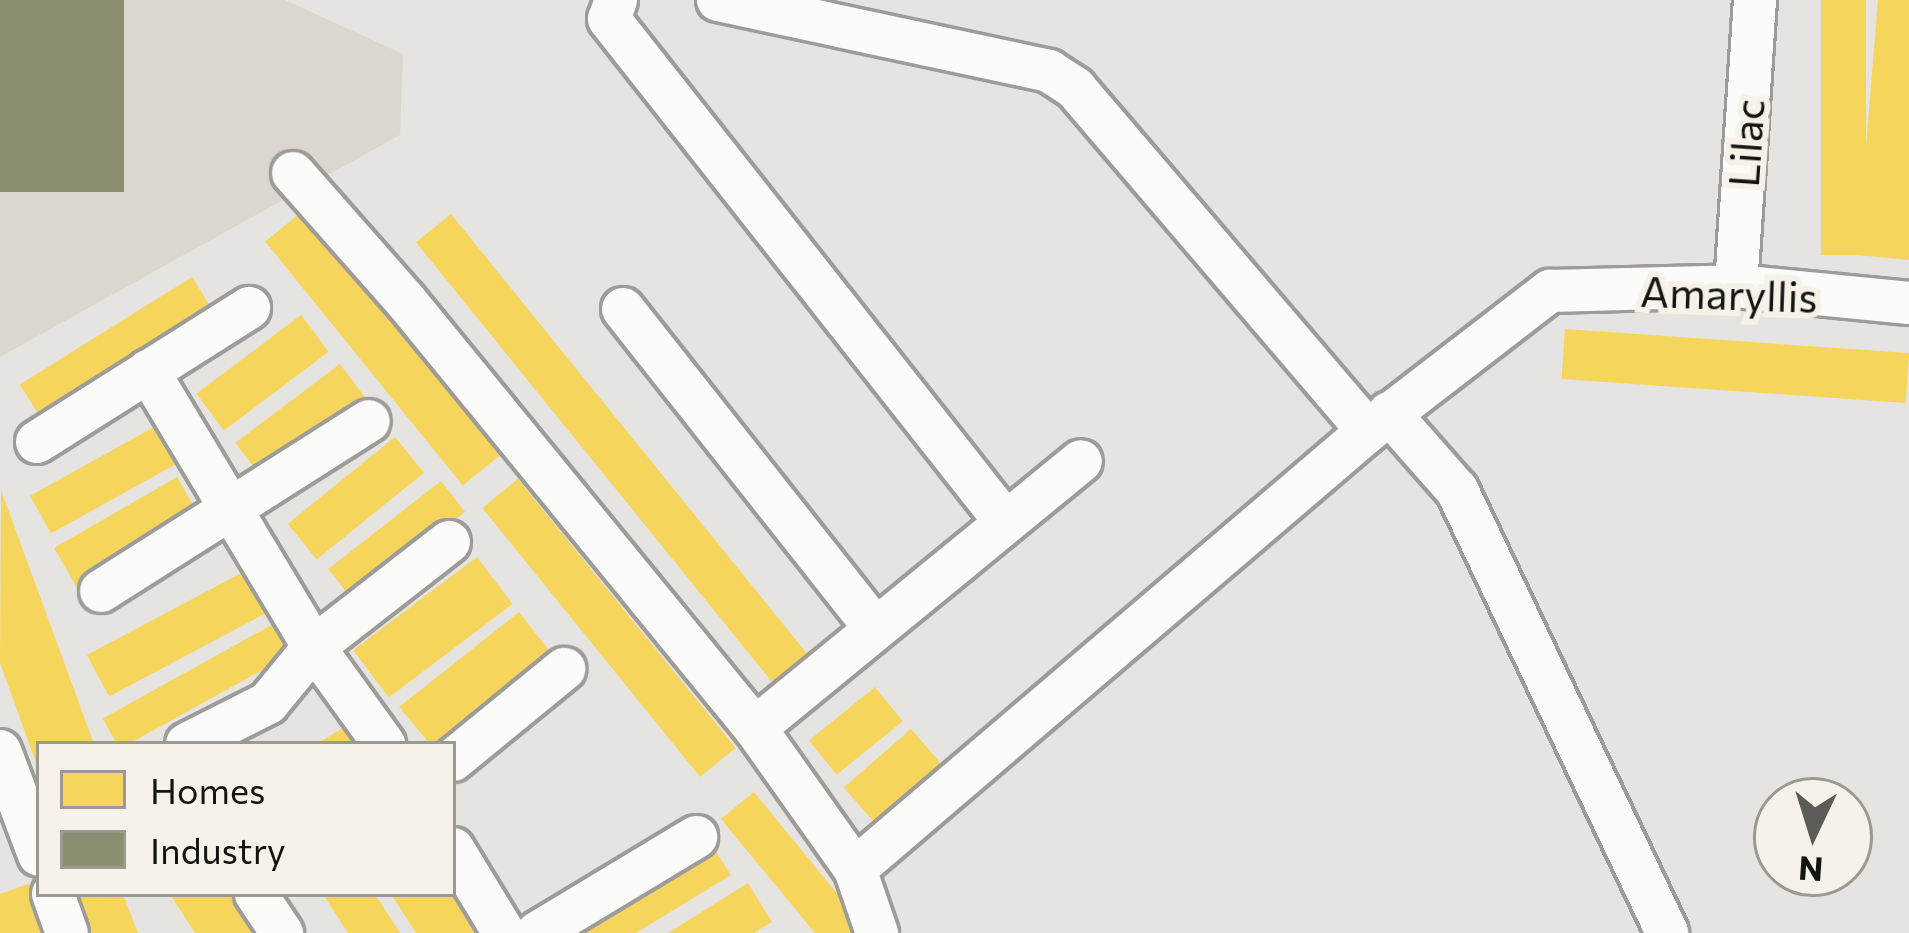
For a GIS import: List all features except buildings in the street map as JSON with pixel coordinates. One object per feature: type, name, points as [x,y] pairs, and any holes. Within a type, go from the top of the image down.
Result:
[{"type":"street","points":[[616,0],[609,19],[1004,520]]},
{"type":"street","points":[[718,0],[1049,71],[1076,88],[1379,422],[1457,490],[1667,933]]},
{"type":"street","name":"Lilac","points":[[1736,286],[1755,0]]},
{"type":"street","points":[[293,173],[405,300],[755,728],[855,869],[877,933]]},
{"type":"street","name":"Amaryllis","points":[[1379,422],[1550,291],[1736,286],[1909,303]]},
{"type":"street","points":[[37,442],[249,308]]},
{"type":"street","points":[[623,309],[874,627]]},
{"type":"street","points":[[148,371],[314,647],[382,741]]},
{"type":"street","points":[[101,591],[369,421]]},
{"type":"street","points":[[855,869],[1379,422]]},
{"type":"street","points":[[755,728],[1081,461]]},
{"type":"street","points":[[193,741],[268,703],[314,647],[449,542]]},
{"type":"street","points":[[456,758],[564,669]]},
{"type":"street","points":[[0,751],[26,829]]},
{"type":"street","points":[[537,933],[696,837]]},
{"type":"street","points":[[456,854],[504,933]]},
{"type":"street","points":[[54,897],[67,933]]},
{"type":"street","points":[[258,897],[282,933]]},
{"type":"shaded area","points":[[0,0],[285,0],[403,54],[400,135],[0,357]]}]
